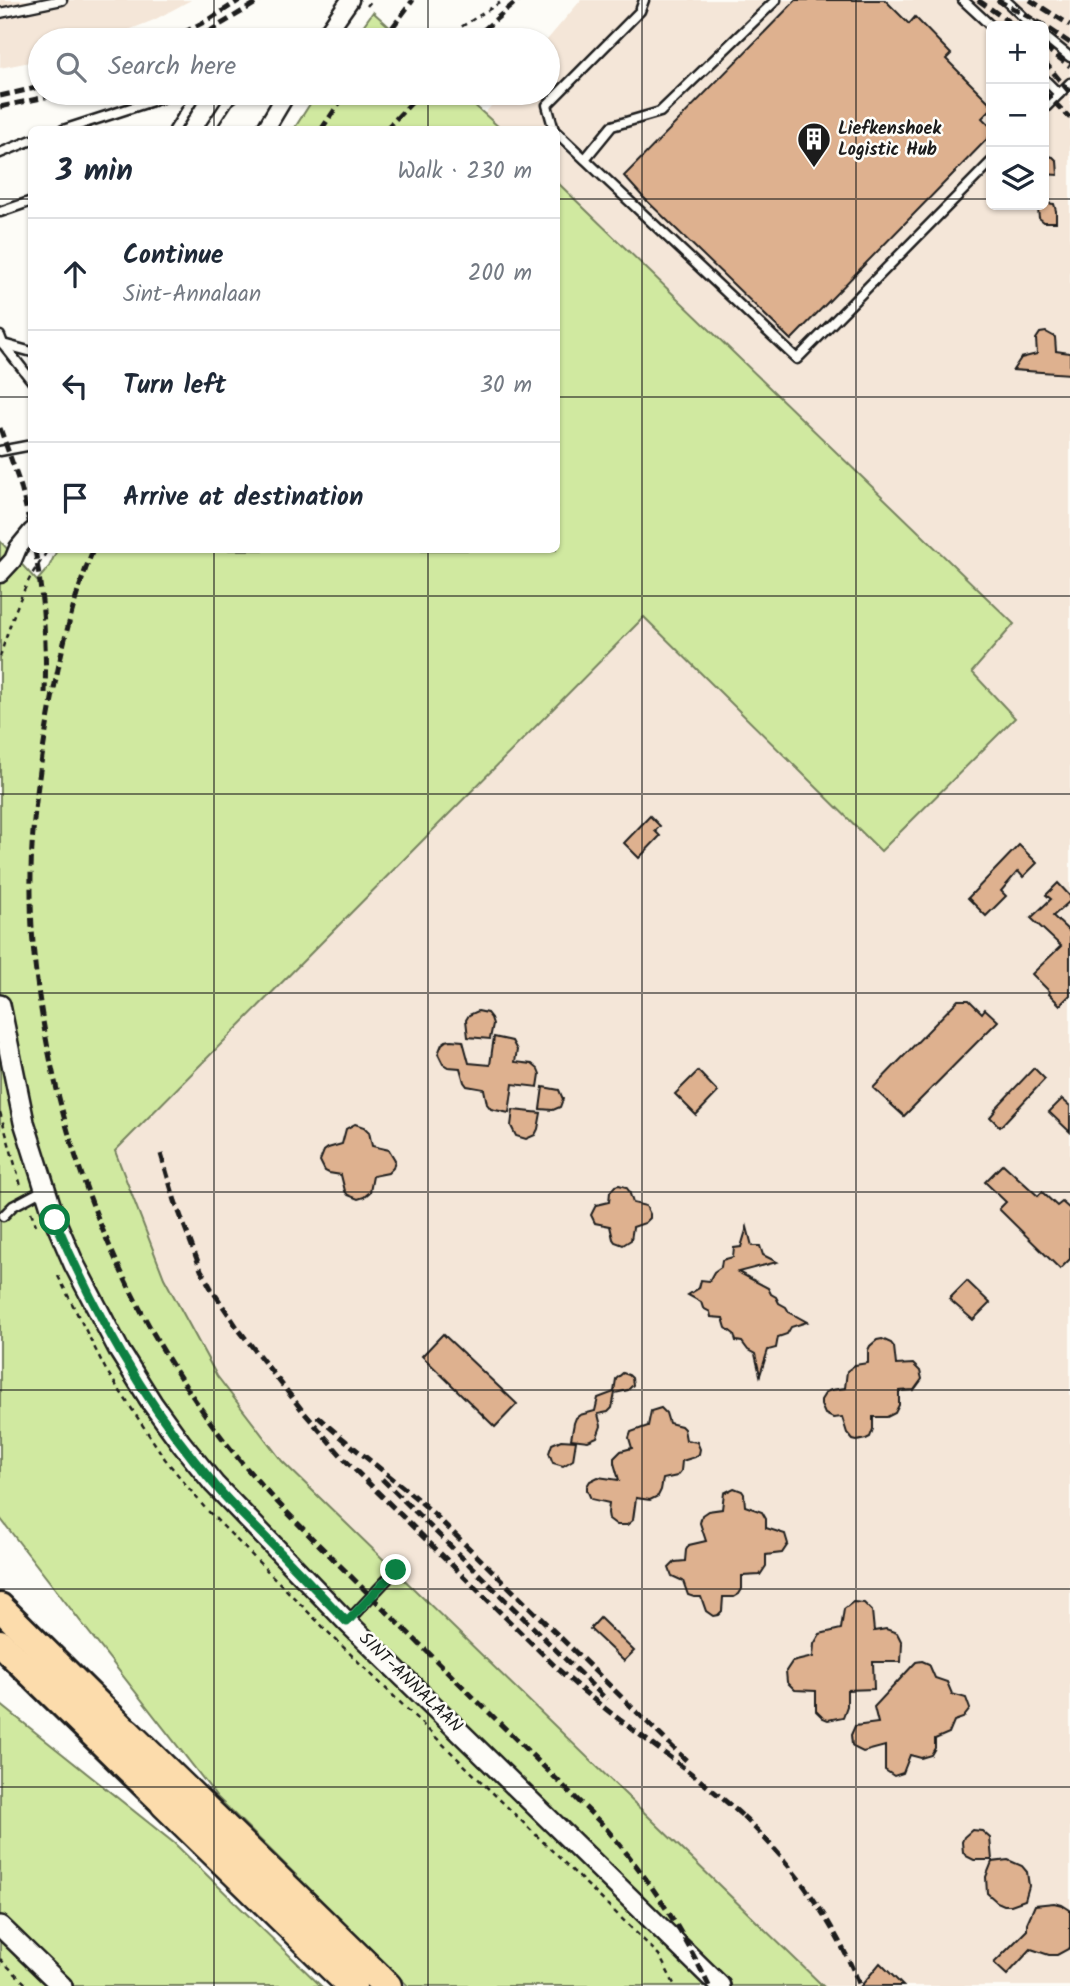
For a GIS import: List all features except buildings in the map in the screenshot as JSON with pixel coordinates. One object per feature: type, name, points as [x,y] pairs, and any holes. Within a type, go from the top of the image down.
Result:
[{"type":"highway","points":[[0,1607],[387,1986]]},
{"type":"highway","points":[[0,1643],[352,1986]]},
{"type":"street","points":[[330,28],[350,0]]},
{"type":"street","points":[[267,126],[280,105]]},
{"type":"street","points":[[0,574],[13,560],[28,536]]},
{"type":"street","points":[[0,556],[18,548]]},
{"type":"street","name":"SINT-ANNALAAN","points":[[0,1005],[24,1122],[55,1220],[88,1293],[152,1403],[214,1485],[347,1622],[720,1986]]},
{"type":"street","points":[[0,1926],[62,1986]]},
{"type":"lane","points":[[0,13],[62,0]]},
{"type":"lane","points":[[560,92],[640,11],[644,0]]},
{"type":"lane","points":[[585,159],[612,126],[660,112],[776,0]]},
{"type":"lane","points":[[963,0],[986,21]]},
{"type":"lane","points":[[1006,0],[1028,21]]},
{"type":"lane","points":[[1049,40],[1070,58]]},
{"type":"lane","points":[[1049,104],[1070,83]]},
{"type":"lane","points":[[1049,84],[1059,94]]},
{"type":"lane","points":[[75,126],[140,105]]},
{"type":"lane","points":[[176,126],[190,105]]},
{"type":"lane","points":[[212,126],[225,105]]},
{"type":"lane","points":[[547,105],[553,126]]},
{"type":"lane","points":[[560,136],[797,359],[986,167]]},
{"type":"lane","points":[[0,153],[28,142]]},
{"type":"lane","points":[[0,212],[28,202]]},
{"type":"lane","points":[[2,340],[28,350]]},
{"type":"lane","points":[[2,340],[28,376]]},
{"type":"lane","points":[[0,452],[28,446]]},
{"type":"lane","points":[[3,1216],[13,1206],[45,1189]]},
{"type":"lane","points":[[347,1622],[396,1570]]},
{"type":"path","points":[[460,28],[504,0]]},
{"type":"path","points":[[0,657],[11,621],[31,576],[46,553]]},
{"type":"path","points":[[0,1959],[28,1986]]},
{"type":"shaded area","points":[[0,0],[191,0],[134,28],[28,28],[28,62],[0,68]]},
{"type":"shaded area","points":[[581,0],[1070,0],[1070,1986],[823,1986],[282,1461],[217,1376],[164,1278],[115,1151],[644,616],[881,851],[1015,718],[971,672],[1014,624],[560,185],[560,126],[498,126],[484,114],[492,105],[560,105],[560,28],[557,28]]},
{"type":"green space","points":[[373,12],[391,28],[362,28]]},
{"type":"green space","points":[[309,105],[474,105],[498,126],[296,126]]},
{"type":"green space","points":[[560,185],[1014,624],[972,672],[1015,718],[881,851],[644,617],[115,1151],[164,1278],[217,1376],[282,1461],[823,1986],[408,1986],[218,1798],[0,1518],[0,541],[37,581],[49,567],[56,553],[560,553]]},
{"type":"green space","points":[[0,1704],[174,1843],[321,1986],[0,1986]]},
{"type":"railway","points":[[192,28],[240,0]]},
{"type":"railway","points":[[215,28],[261,0]]},
{"type":"railway","points":[[392,28],[413,0]]},
{"type":"railway","points":[[486,28],[518,0]]},
{"type":"railway","points":[[978,0],[1008,21]]},
{"type":"railway","points":[[997,0],[1042,24],[1070,43]]},
{"type":"railway","points":[[1030,0],[1070,25]]},
{"type":"railway","points":[[1049,51],[1070,66]]},
{"type":"railway","points":[[1049,67],[1070,93]]},
{"type":"railway","points":[[0,96],[28,90]]},
{"type":"railway","points":[[1049,97],[1070,118]]},
{"type":"railway","points":[[0,107],[28,101]]},
{"type":"railway","points":[[324,126],[338,105]]},
{"type":"railway","points":[[389,126],[409,105]]},
{"type":"railway","points":[[0,428],[21,487],[28,516]]},
{"type":"railway","points":[[35,553],[44,621],[45,693]]},
{"type":"railway","points":[[92,553],[70,617],[46,732],[33,833],[31,911],[40,1002],[58,1093],[72,1146],[111,1249],[161,1347],[233,1452],[313,1539],[603,1825],[662,1902],[709,1986]]},
{"type":"railway","points":[[161,1154],[175,1201],[201,1270],[212,1290],[239,1330],[345,1460],[558,1669],[748,1821]]},
{"type":"railway","points":[[317,1416],[434,1514],[688,1762]]},
{"type":"railway","points":[[382,1479],[607,1700]]},
{"type":"railway","points":[[743,1816],[779,1854],[810,1895],[838,1939],[860,1986]]},
{"type":"place","name":"Liefkenshoek Logistic Hub","points":[[814,169]]},
{"type":"route","points":[[55,1220],[93,1303],[120,1352],[181,1443],[214,1485],[347,1622],[396,1570]]}]
